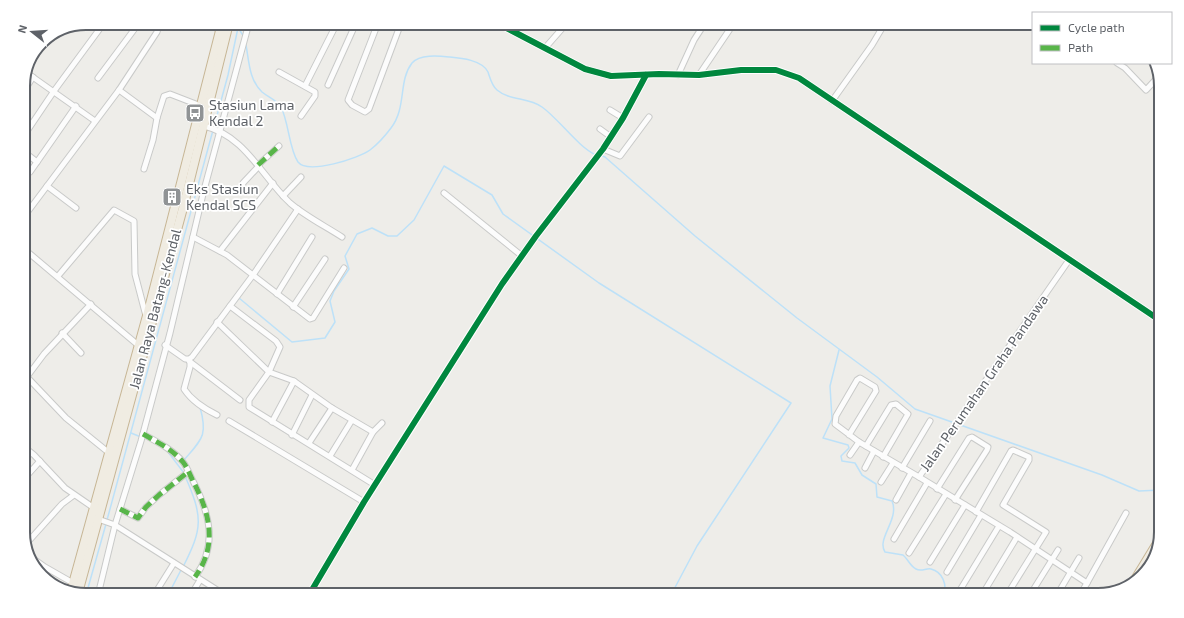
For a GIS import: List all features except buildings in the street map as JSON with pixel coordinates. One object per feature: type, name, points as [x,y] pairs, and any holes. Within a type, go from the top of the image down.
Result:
[{"type":"highway","name":"Jalan Raya Batang-Kendal","points":[[72,586],[146,317],[201,106],[223,30]]},
{"type":"highway","name":"Jalan Raya Batang-Kendal","points":[[80,587],[101,519],[205,127],[223,30]]},
{"type":"street","points":[[30,127],[99,30]]},
{"type":"street","points":[[98,78],[134,30]]},
{"type":"street","points":[[30,209],[119,90],[158,30]]},
{"type":"street","points":[[100,588],[114,524],[142,437],[165,345],[170,333],[219,130],[247,30]]},
{"type":"street","points":[[305,86],[333,30]]},
{"type":"street","points":[[328,85],[353,30]]},
{"type":"street","points":[[375,30],[348,100],[352,105],[365,112],[369,109],[398,30]]},
{"type":"street","points":[[545,48],[561,30]]},
{"type":"street","points":[[678,74],[694,40],[700,30]]},
{"type":"street","points":[[699,75],[729,30]]},
{"type":"street","points":[[832,101],[872,45],[881,30]]},
{"type":"street","points":[[512,31],[585,69],[610,76],[678,74],[699,75],[741,70],[776,70],[799,78],[1154,316]]},
{"type":"street","points":[[1126,66],[1146,90],[1154,81]]},
{"type":"street","points":[[279,72],[305,86],[315,94],[301,116]]},
{"type":"street","points":[[313,588],[364,502],[522,256],[602,151],[623,118],[646,75]]},
{"type":"street","points":[[30,82],[33,77],[76,106],[95,121]]},
{"type":"street","points":[[119,90],[157,118]]},
{"type":"street","points":[[144,168],[154,140],[157,118],[162,99],[167,94],[201,106]]},
{"type":"street","points":[[30,172],[76,106]]},
{"type":"street","points":[[610,110],[623,118]]},
{"type":"street","points":[[602,151],[620,156],[649,117]]},
{"type":"street","points":[[205,127],[219,130],[244,149],[283,196],[298,209],[342,236]]},
{"type":"street","points":[[600,129],[611,137]]},
{"type":"street","points":[[241,190],[243,183],[279,146]]},
{"type":"street","points":[[30,156],[37,162]]},
{"type":"street","points":[[283,196],[301,177]]},
{"type":"street","points":[[220,251],[273,183]]},
{"type":"street","points":[[47,186],[76,208]]},
{"type":"street","points":[[444,193],[522,256]]},
{"type":"street","points":[[187,360],[192,357],[254,275],[298,209]]},
{"type":"street","points":[[58,276],[114,210],[134,221],[135,274],[146,317]]},
{"type":"street","points":[[193,237],[220,251],[254,275],[308,318],[313,318],[344,268]]},
{"type":"street","points":[[277,294],[312,237]]},
{"type":"street","points":[[30,255],[58,276],[138,345]]},
{"type":"street","points":[[293,307],[325,259]]},
{"type":"street","name":"Jalan Perumahan Graha Pandawa","points":[[849,435],[876,391],[875,387],[860,378],[857,380],[836,419],[836,424],[849,435],[859,442],[919,477],[1069,260]]},
{"type":"street","points":[[30,373],[62,332],[91,304]]},
{"type":"street","points":[[230,306],[276,341],[280,347],[269,372],[249,400],[248,405],[292,435],[310,443],[375,485]]},
{"type":"street","points":[[217,322],[269,372],[294,381],[332,408],[373,432]]},
{"type":"street","points":[[62,332],[81,353]]},
{"type":"street","points":[[165,345],[240,400]]},
{"type":"street","points":[[187,360],[190,367],[184,389],[190,397],[205,409],[217,415]]},
{"type":"street","points":[[30,380],[66,418],[108,452]]},
{"type":"street","points":[[272,422],[294,381]]},
{"type":"street","points":[[292,435],[312,395]]},
{"type":"street","points":[[866,446],[891,405],[896,404],[908,414],[883,457]]},
{"type":"street","points":[[310,443],[332,408]]},
{"type":"street","points":[[330,456],[352,420]]},
{"type":"street","points":[[229,421],[364,502]]},
{"type":"street","points":[[902,468],[930,421]]},
{"type":"street","points":[[352,470],[373,432],[382,423]]},
{"type":"street","points":[[142,437],[170,450],[184,463],[187,473],[205,506],[210,545],[194,588]]},
{"type":"street","points":[[937,488],[969,438],[972,437],[986,444],[988,447],[955,500]]},
{"type":"street","points":[[850,455],[859,442]]},
{"type":"street","points":[[947,572],[1011,451],[1013,450],[1029,457],[1029,460],[1003,505],[1046,532],[1011,588]]},
{"type":"street","points":[[865,468],[874,451]]},
{"type":"street","points":[[30,453],[65,488],[94,508]]},
{"type":"street","points":[[30,473],[40,462]]},
{"type":"street","points":[[881,482],[893,462]]},
{"type":"street","points":[[120,509],[138,518],[146,507],[187,473]]},
{"type":"street","points":[[896,500],[911,473]]},
{"type":"street","points":[[919,477],[1018,537],[1087,583]]},
{"type":"street","points":[[894,539],[927,483]]},
{"type":"street","points":[[909,553],[946,494]]},
{"type":"street","points":[[30,539],[62,504],[74,495]]},
{"type":"street","points":[[930,562],[965,505]]},
{"type":"street","points":[[1084,588],[1126,514]]},
{"type":"street","points":[[101,519],[114,524],[214,588]]},
{"type":"street","points":[[961,588],[999,526]]},
{"type":"street","points":[[986,588],[1018,537]]},
{"type":"street","points":[[1034,588],[1058,550]]},
{"type":"street","points":[[1061,588],[1079,558]]},
{"type":"street","points":[[38,562],[70,586]]},
{"type":"street","points":[[158,588],[174,563]]},
{"type":"waterway","points":[[107,520],[228,75],[238,30]]},
{"type":"waterway","points":[[240,30],[244,37]]},
{"type":"waterway","points":[[246,45],[250,70],[254,82],[262,92],[275,100],[281,107],[284,113],[295,157],[298,162],[304,166],[322,166],[345,161],[370,150],[379,143],[396,120],[401,103],[405,78],[412,63],[420,58],[430,56],[460,58],[476,62],[485,68],[492,84],[497,90],[508,96],[531,102],[542,107],[582,146],[596,155]]},
{"type":"waterway","points":[[600,155],[605,157],[695,236],[797,318],[877,377],[915,409],[1102,475],[1139,491],[1154,490]]},
{"type":"waterway","points":[[234,304],[239,298],[292,342],[325,338],[335,322],[330,301],[334,291],[349,269],[345,256],[357,234],[372,228],[388,236],[397,236],[414,220],[444,166],[492,195],[503,214],[599,283],[791,403],[697,546],[675,588]]},
{"type":"waterway","points":[[839,350],[830,386],[832,419],[823,438],[848,445],[849,448],[841,456],[842,461],[855,463],[862,475],[876,484],[877,497],[892,501],[894,508],[893,515],[883,541],[885,552],[903,555],[912,566],[918,570],[931,569],[939,573],[943,579],[945,588]]},
{"type":"waterway","points":[[184,460],[202,436],[203,425],[200,407]]},
{"type":"waterway","points":[[131,433],[141,437]]},
{"type":"waterway","points":[[168,452],[184,473]]},
{"type":"waterway","points":[[183,567],[190,554],[197,532],[198,522],[198,513],[195,502],[185,476]]},
{"type":"waterway","points":[[88,588],[106,524]]},
{"type":"waterway","points":[[172,588],[181,570]]},
{"type":"marked path","points":[[258,165],[279,146]]},
{"type":"marked path","points":[[143,434],[179,457],[188,471],[204,505],[209,529],[209,541],[207,553],[195,577]]},
{"type":"marked path","points":[[120,509],[138,518],[146,507],[159,495],[188,472]]},
{"type":"cycle path","points":[[510,30],[585,69],[611,76],[659,74],[699,75],[741,70],[776,70],[799,78],[1154,316]]},
{"type":"cycle path","points":[[313,588],[364,502],[502,284],[536,236],[603,149],[623,118],[646,75]]},
{"type":"place","name":"Stasiun Lama Kendal 2","points":[[195,113]]},
{"type":"place","name":"Eks Stasiun Kendal SCS","points":[[172,197]]}]
